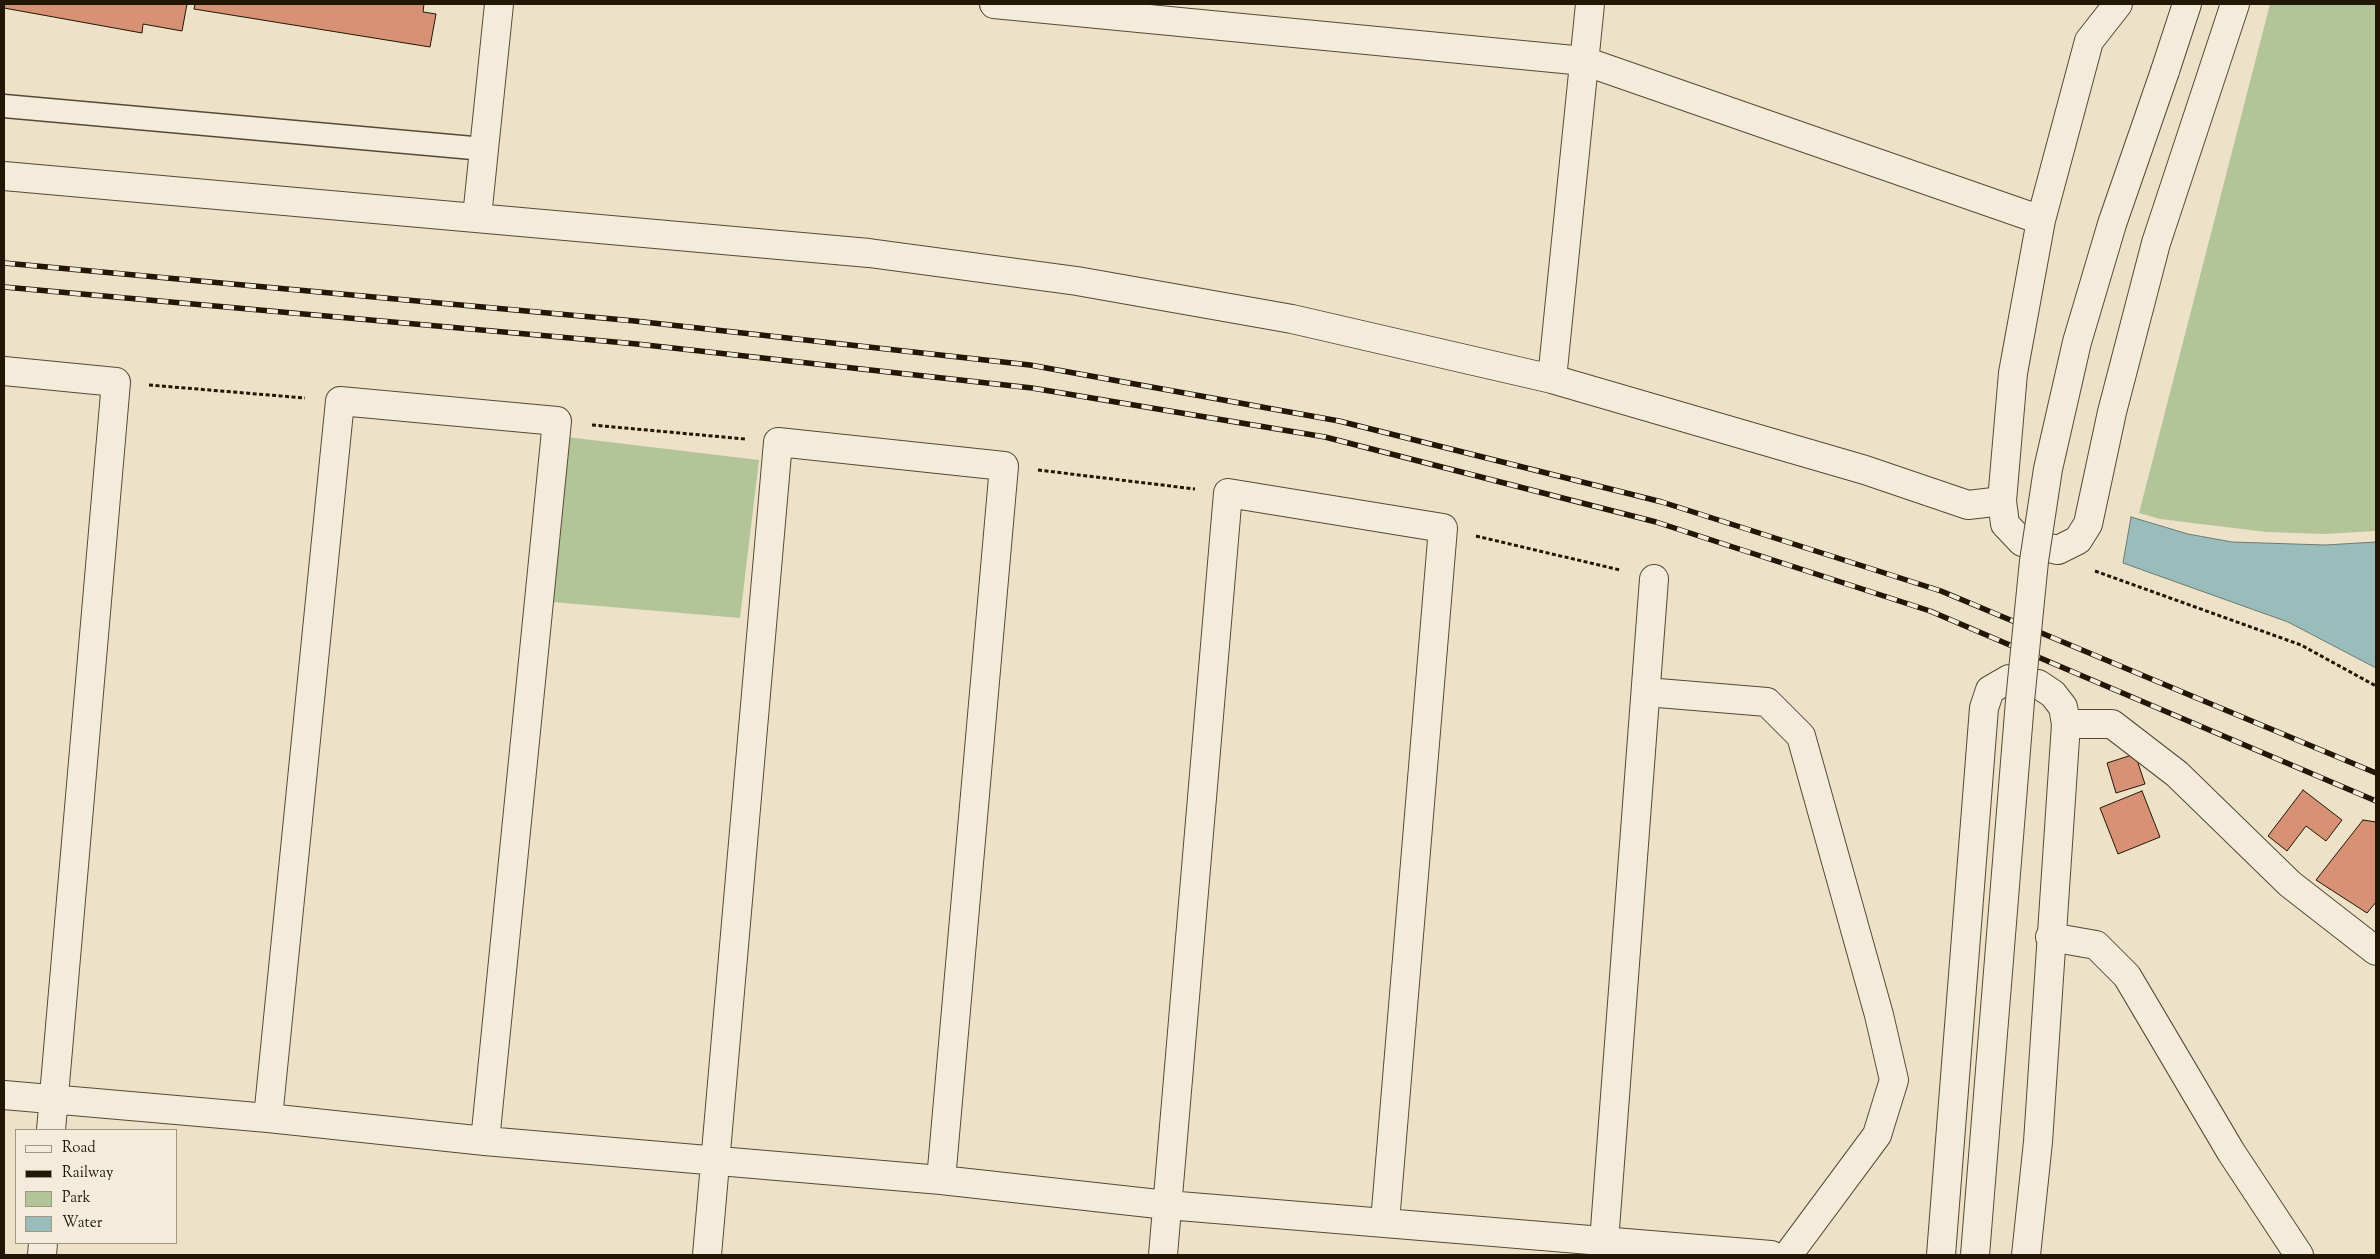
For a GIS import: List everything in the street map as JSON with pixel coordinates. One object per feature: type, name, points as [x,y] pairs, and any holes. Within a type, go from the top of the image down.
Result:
[{"type":"street","points":[[476,217],[499,4]]},
{"type":"street","points":[[994,4],[1584,61],[2041,220]]},
{"type":"street","points":[[1552,379],[1590,4]]},
{"type":"street","points":[[2118,4],[2089,41],[2041,220],[2013,373],[2002,501],[2005,524],[2022,542],[2058,550],[2078,540],[2088,524],[2114,406],[2156,243],[2235,4]]},
{"type":"street","points":[[1975,1255],[2020,701],[2034,561],[2048,469],[2077,342],[2112,224],[2187,4]]},
{"type":"street","points":[[4,176],[476,217],[869,254],[1077,281],[1292,319],[1552,379],[1865,470],[1968,505],[2002,501]]},
{"type":"street","points":[[4,371],[116,382],[51,1129]]},
{"type":"street","points":[[268,1118],[340,401],[557,421],[485,1141]]},
{"type":"street","points":[[707,1255],[778,442],[1004,466],[941,1180]]},
{"type":"street","points":[[1163,1255],[1228,493],[1443,528],[1385,1222]]},
{"type":"street","points":[[1604,1242],[1654,578]]},
{"type":"street","points":[[1941,1255],[1984,708],[1990,690],[2009,679],[2038,684],[2053,694],[2063,708],[2066,724],[2050,937],[2038,1142],[2026,1255]]},
{"type":"street","points":[[1646,692],[1767,702],[1801,736],[1879,1014],[1894,1080],[1877,1135],[1788,1255]]},
{"type":"street","points":[[2066,724],[2112,724],[2177,774],[2290,884],[2376,951]]},
{"type":"street","points":[[2050,937],[2096,945],[2127,976],[2231,1152],[2299,1255]]},
{"type":"street","points":[[4,1095],[268,1118],[485,1141],[941,1180],[1167,1205],[1771,1255]]},
{"type":"lane","points":[[4,106],[484,150]]},
{"type":"path","points":[[116,382],[340,401]]},
{"type":"path","points":[[557,421],[778,442]]},
{"type":"path","points":[[1004,466],[1228,493]]},
{"type":"path","points":[[1443,528],[1654,578]]},
{"type":"path","points":[[2078,540],[2095,571],[2301,645],[2376,686]]},
{"type":"green space","points":[[2270,4],[2376,4],[2376,531],[2324,534],[2266,532],[2160,519],[2139,513]]},
{"type":"green space","points":[[567,437],[759,460],[740,618],[552,602]]},
{"type":"water","points":[[2131,517],[2188,534],[2232,542],[2325,545],[2376,542],[2376,668],[2288,622],[2123,563]]},
{"type":"building","points":[[4,4],[187,4],[182,31],[143,24],[142,33],[4,8]]},
{"type":"building","points":[[195,4],[424,4],[423,12],[436,14],[430,47],[194,9]]},
{"type":"building","points":[[2135,754],[2145,784],[2116,793],[2107,763]]},
{"type":"building","points":[[2303,790],[2342,820],[2326,841],[2306,826],[2287,851],[2268,836]]},
{"type":"building","points":[[2142,791],[2160,837],[2118,854],[2100,808]]},
{"type":"building","points":[[2363,820],[2376,822],[2376,902],[2367,913],[2316,880]]},
{"type":"railway","points":[[4,263],[635,321],[1030,365],[1339,421],[1662,502],[1941,591],[2376,773]]},
{"type":"railway","points":[[4,287],[637,344],[1032,388],[1325,437],[1656,522],[1930,611],[2376,801]]}]
